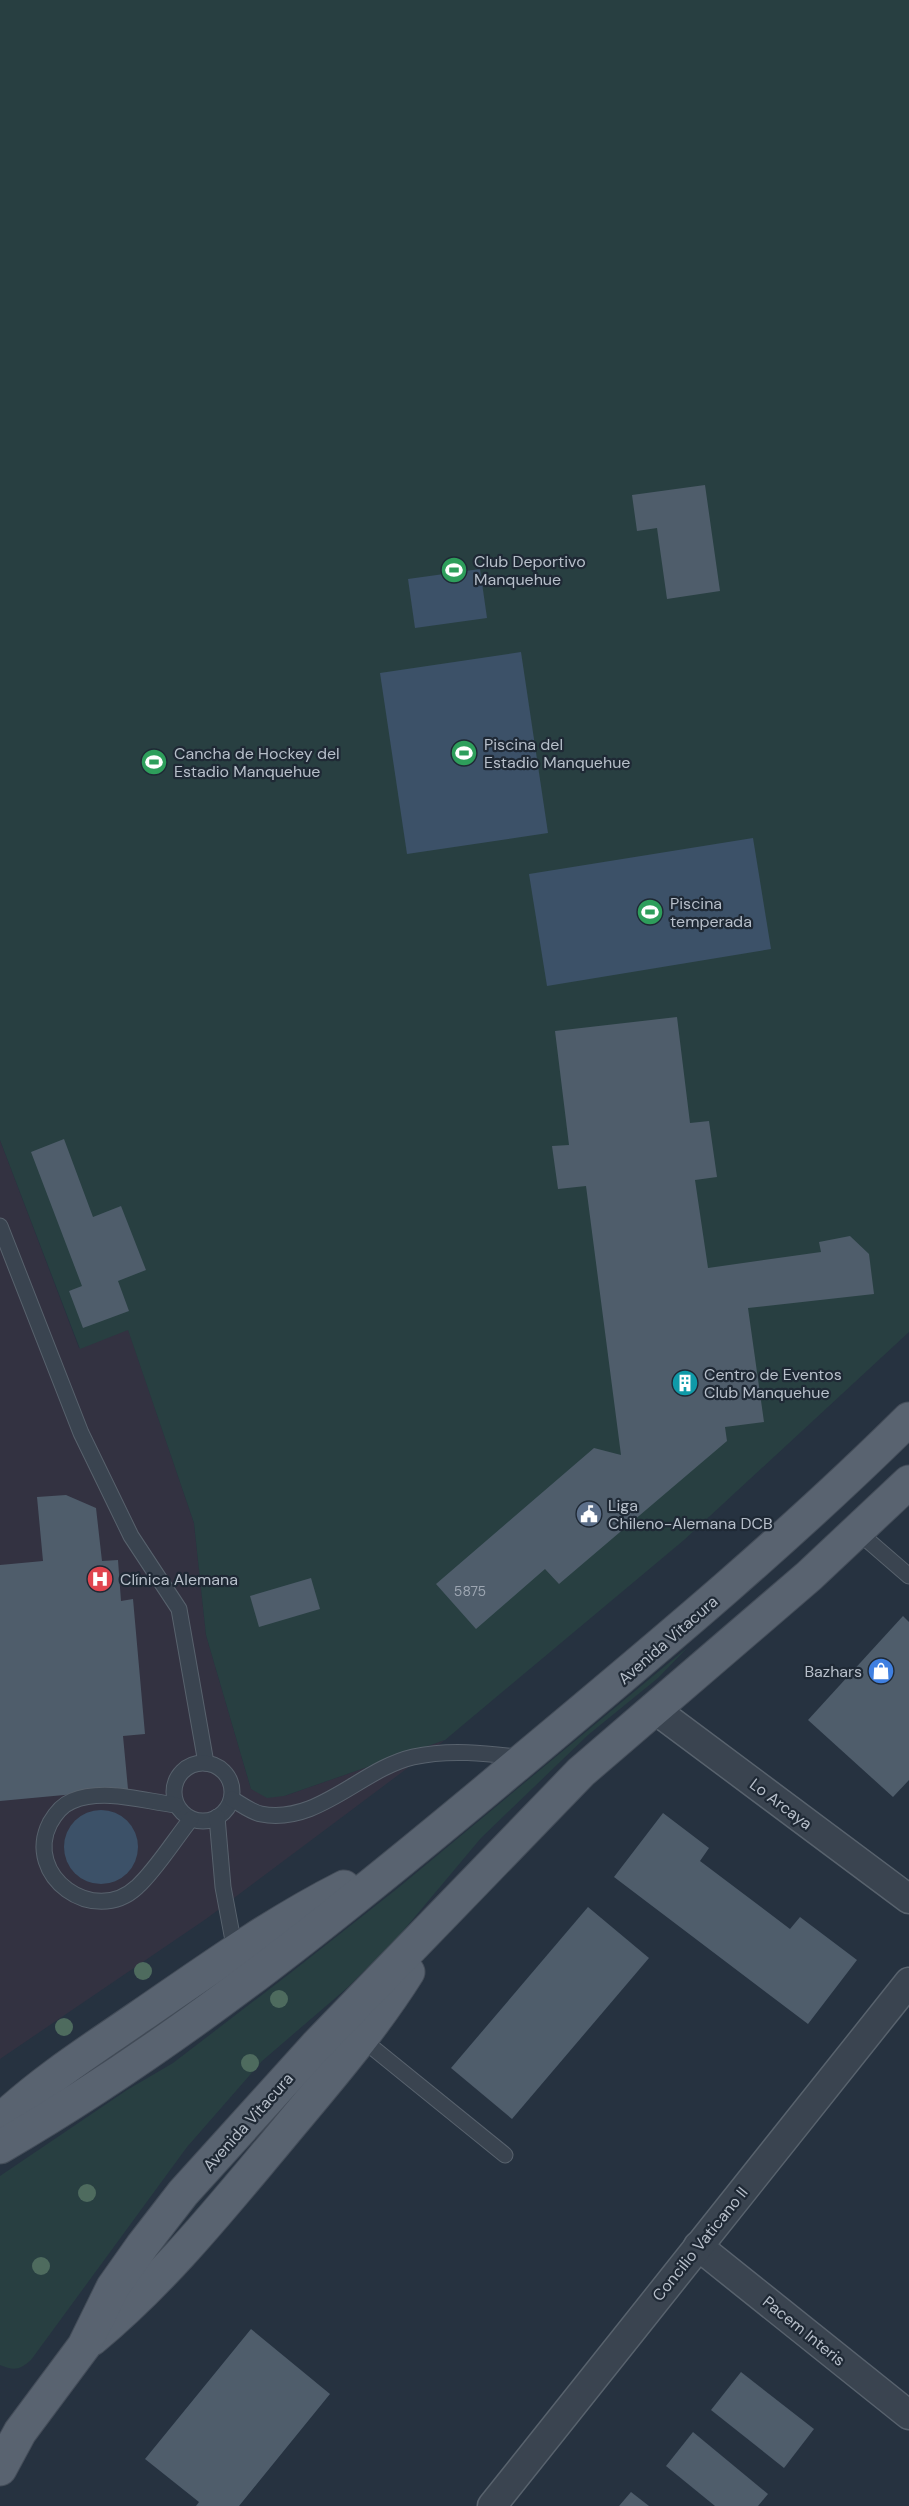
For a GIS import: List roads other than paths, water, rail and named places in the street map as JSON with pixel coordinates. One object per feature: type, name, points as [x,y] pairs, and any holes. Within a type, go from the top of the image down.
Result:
[{"type":"main road","name":"Avenida Vitacura","points":[[0,2147],[94,2091],[169,2039],[417,1849],[525,1758],[588,1709],[759,1562],[832,1495],[909,1419]]},
{"type":"main road","name":"Avenida Vitacura","points":[[0,2469],[20,2433],[84,2346],[113,2287],[183,2193],[316,2046],[581,1772],[857,1532],[909,1482]]},
{"type":"main road","name":"Avenida Vitacura","points":[[0,2121],[65,2068],[235,1951],[286,1918],[417,1849]]},
{"type":"main road","name":"Avenida Vitacura","points":[[84,2346],[126,2311],[168,2268],[362,2039],[390,2001],[439,1919]]},
{"type":"street","name":"Lo Arcaya","points":[[653,1708],[909,1899]]},
{"type":"street","name":"Concilio Vaticano II","points":[[492,2506],[909,1982]]},
{"type":"street","name":"Pacem Interis","points":[[698,2246],[909,2415]]},
{"type":"lane","points":[[0,1226],[81,1433],[131,1536],[179,1609],[206,1763]]},
{"type":"lane","points":[[857,1532],[909,1576]]},
{"type":"lane","points":[[232,1799],[259,1813],[278,1815],[309,1809],[381,1770],[412,1757],[468,1751],[525,1758]]},
{"type":"lane","points":[[176,1805],[174,1794],[178,1776],[192,1764],[206,1763],[220,1767],[231,1781],[232,1799],[228,1809],[217,1817],[201,1821],[191,1819],[176,1805],[106,1795],[85,1797],[69,1802],[55,1813],[47,1830],[44,1849],[47,1866],[57,1883],[72,1894],[88,1901],[106,1902],[122,1897],[137,1887],[191,1819]]},
{"type":"lane","points":[[217,1817],[223,1887],[235,1951]]},
{"type":"lane","points":[[362,2039],[505,2155]]},
{"type":"place","name":"Club Deportivo Manquehue","points":[[454,570]]},
{"type":"place","name":"Piscina del Estadio Manquehue","points":[[464,753]]},
{"type":"place","name":"Cancha de Hockey del Estadio Manquehue","points":[[154,762]]},
{"type":"place","name":"Piscina temperada","points":[[650,912]]},
{"type":"place","name":"Centro de Eventos Club Manquehue","points":[[685,1383]]},
{"type":"place","name":"Liga Chileno-Alemana DCB","points":[[589,1514]]},
{"type":"place","name":"Clínica Alemana","points":[[100,1579]]},
{"type":"place","name":"Bazhars","points":[[881,1671]]}]
